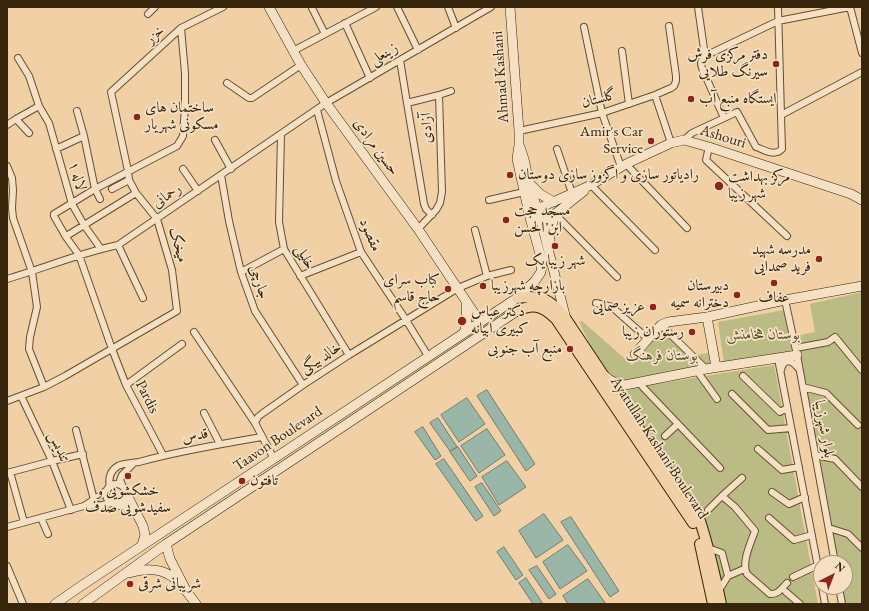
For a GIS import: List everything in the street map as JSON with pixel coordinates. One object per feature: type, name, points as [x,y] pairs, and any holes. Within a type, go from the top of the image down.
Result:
[{"type":"main road","name":"حسین مرادی","points":[[270,7],[300,65],[418,229],[480,322]]},
{"type":"main road","name":"Ahmad Kashani","points":[[510,7],[519,131],[517,159],[530,218],[542,261],[541,272],[535,281],[517,298]]},
{"type":"main road","name":"Ashouri","points":[[591,185],[624,165],[671,143],[684,140],[851,194],[862,200]]},
{"type":"main road","name":"Ahmad Kashani","points":[[519,145],[550,254],[561,319]]},
{"type":"main road","points":[[529,183],[540,194],[554,202]]},
{"type":"main road","points":[[591,185],[555,214],[541,221],[530,218],[537,209],[591,185]]},
{"type":"main road","points":[[851,194],[862,190]]},
{"type":"main road","points":[[550,254],[550,233],[555,214]]},
{"type":"main road","points":[[634,354],[662,325],[668,322],[707,317],[785,300],[862,286]]},
{"type":"main road","points":[[517,298],[539,297],[557,308],[561,319]]},
{"type":"main road","name":"Taavon Boulevard","points":[[56,604],[80,586],[517,298]]},
{"type":"main road","name":"حسین مرادی","points":[[464,332],[467,323],[466,301]]},
{"type":"main road","points":[[517,311],[525,307],[534,306],[543,308],[561,319]]},
{"type":"main road","name":"Taavon Boulevard","points":[[86,602],[166,544],[517,311]]},
{"type":"main road","points":[[707,317],[711,368]]},
{"type":"main road","name":"Ayatullah Kashani Boulevard","points":[[561,319],[601,372],[700,521],[721,604]]},
{"type":"main road","name":"Ayatullah Kashani Boulevard","points":[[561,319],[693,524],[697,534],[713,604]]},
{"type":"main road","points":[[601,372],[608,380],[625,385],[711,368],[778,358],[796,352]]},
{"type":"main road","points":[[622,404],[625,385]]},
{"type":"main road","points":[[125,490],[143,526],[145,535],[142,545]]},
{"type":"main road","points":[[114,503],[123,505],[137,514]]},
{"type":"main road","points":[[143,526],[152,531],[162,533]]},
{"type":"main road","points":[[166,544],[170,559],[187,592]]},
{"type":"main road","points":[[122,576],[139,570],[151,569],[161,571],[171,576],[187,592],[196,604]]},
{"type":"main road","points":[[80,586],[76,597],[79,600],[86,602]]},
{"type":"main road","points":[[56,604],[66,604]]},
{"type":"street","points":[[148,14],[154,7]]},
{"type":"street","name":"خزر","points":[[111,92],[181,28],[223,7]]},
{"type":"street","points":[[293,51],[376,7]]},
{"type":"street","points":[[397,7],[418,50]]},
{"type":"street","points":[[448,7],[456,28]]},
{"type":"street","name":"زینعلی","points":[[326,103],[491,7]]},
{"type":"street","points":[[698,7],[705,56]]},
{"type":"street","points":[[684,140],[692,133],[737,112],[756,147],[774,153],[779,152],[782,148],[778,7]]},
{"type":"street","points":[[724,118],[700,63],[702,59],[705,56],[778,21],[850,7],[862,53]]},
{"type":"street","points":[[312,8],[325,34]]},
{"type":"street","points":[[345,24],[370,78]]},
{"type":"street","name":"گلستان","points":[[519,131],[602,113],[655,95],[674,86],[676,76],[669,26]]},
{"type":"street","points":[[72,204],[95,189],[177,146],[182,136],[185,106],[181,28]]},
{"type":"street","points":[[584,28],[602,113],[624,165],[687,228]]},
{"type":"street","points":[[622,51],[629,104]]},
{"type":"street","name":"لاله ۱","points":[[18,58],[29,76],[39,106],[49,123],[72,204],[84,225],[101,249]]},
{"type":"street","name":"آزادی","points":[[400,60],[407,103],[438,94],[442,192],[440,203],[436,210],[418,229]]},
{"type":"street","points":[[227,83],[248,98],[252,98],[300,65]]},
{"type":"street","points":[[781,115],[862,72]]},
{"type":"street","points":[[438,94],[451,91]]},
{"type":"street","name":"میخک","points":[[111,92],[130,180],[136,193],[157,218],[172,270],[177,311],[112,349]]},
{"type":"street","points":[[655,95],[671,143]]},
{"type":"street","name":"رحمانی","points":[[7,279],[32,272],[79,255],[118,245],[326,103]]},
{"type":"street","points":[[407,103],[424,204],[426,210],[432,215]]},
{"type":"street","points":[[7,125],[39,106]]},
{"type":"street","name":"مقصود","points":[[317,110],[336,181],[361,252],[428,356]]},
{"type":"street","points":[[77,111],[95,189],[100,199]]},
{"type":"street","points":[[16,119],[29,133]]},
{"type":"street","name":"خلیلی","points":[[281,135],[280,222],[284,249],[349,355]]},
{"type":"street","points":[[56,149],[84,136]]},
{"type":"street","points":[[215,140],[231,169]]},
{"type":"street","points":[[709,147],[706,160],[787,236]]},
{"type":"street","points":[[557,149],[572,193]]},
{"type":"street","points":[[7,166],[12,178],[13,218],[32,272],[37,307],[30,336],[29,349],[44,387]]},
{"type":"street","points":[[183,169],[198,191]]},
{"type":"street","name":"جارچی","points":[[221,175],[229,221],[241,272],[255,311],[303,385]]},
{"type":"street","points":[[112,189],[130,180]]},
{"type":"street","points":[[591,185],[655,250]]},
{"type":"street","points":[[489,200],[524,192]]},
{"type":"street","points":[[68,235],[136,193]]},
{"type":"street","name":"Pardis","points":[[72,204],[54,215],[66,237],[79,255],[126,385],[163,455]]},
{"type":"street","points":[[555,214],[617,277]]},
{"type":"street","points":[[475,230],[487,276]]},
{"type":"street","points":[[118,245],[144,298]]},
{"type":"street","points":[[241,272],[284,249]]},
{"type":"street","points":[[300,276],[361,252]]},
{"type":"street","name":"خالد بیگی","points":[[255,423],[258,417],[263,413],[303,385],[458,288],[487,276],[511,270]]},
{"type":"street","name":"بلوار شهرزیبا","points":[[785,300],[800,371],[834,555]]},
{"type":"street","points":[[596,303],[612,307],[648,339]]},
{"type":"street","points":[[662,325],[711,368]]},
{"type":"street","points":[[194,332],[255,423],[274,459]]},
{"type":"street","points":[[796,352],[828,342],[834,337],[862,370]]},
{"type":"street","points":[[126,385],[182,344]]},
{"type":"street","points":[[7,401],[44,387],[112,349]]},
{"type":"street","name":"بلوار شهرزیبا","points":[[778,358],[816,555]]},
{"type":"street","points":[[781,374],[783,364],[786,361],[793,363],[800,371]]},
{"type":"street","points":[[697,371],[717,399]]},
{"type":"street","points":[[743,376],[780,412],[787,408]]},
{"type":"street","points":[[638,382],[720,468]]},
{"type":"street","points":[[803,388],[826,393],[858,425]]},
{"type":"street","points":[[732,394],[768,430],[791,428]]},
{"type":"street","name":"تندیس","points":[[21,396],[52,461],[71,510]]},
{"type":"street","points":[[204,412],[220,444]]},
{"type":"street","points":[[665,436],[678,424]]},
{"type":"street","points":[[76,430],[94,500]]},
{"type":"street","name":"قدس","points":[[109,488],[109,476],[112,470],[119,465],[134,463],[163,455],[262,437]]},
{"type":"street","points":[[758,449],[782,470],[799,467]]},
{"type":"street","points":[[24,522],[9,472],[83,454]]},
{"type":"street","points":[[815,455],[835,459],[862,486]]},
{"type":"street","points":[[84,506],[122,502],[126,496],[120,480],[122,475],[134,463]]},
{"type":"street","points":[[708,510],[742,478]]},
{"type":"street","points":[[7,527],[84,506],[115,484],[121,486],[125,490]]},
{"type":"street","points":[[109,488],[106,496],[114,503]]},
{"type":"street","points":[[772,492],[789,504],[804,497]]},
{"type":"street","points":[[722,496],[735,506],[755,531],[748,548],[744,569],[747,574],[770,594],[774,595],[786,583]]},
{"type":"street","points":[[41,518],[48,534]]},
{"type":"street","points":[[769,518],[794,540],[812,536]]},
{"type":"street","points":[[829,528],[848,534],[862,548]]},
{"type":"street","points":[[708,548],[722,553],[728,576]]},
{"type":"street","points":[[7,566],[24,604]]},
{"type":"street","points":[[793,577],[813,568]]},
{"type":"street","points":[[718,592],[728,576],[744,569]]},
{"type":"street","points":[[786,592],[800,604]]},
{"type":"green space","points":[[862,292],[862,604],[845,604],[843,595],[853,595],[853,555],[834,555],[829,528],[796,336],[815,332],[810,304]]},
{"type":"green space","name":"بوستان هخامنش","points":[[784,310],[792,352],[724,363],[718,322]]},
{"type":"green space","name":"بوستان فرهنگ","points":[[582,321],[632,365],[644,354],[641,351],[661,330],[698,365],[698,368],[623,382],[608,376],[587,346],[590,344],[579,322]]},
{"type":"green space","points":[[708,353],[711,364],[707,365],[696,355]]},
{"type":"green space","points":[[774,365],[813,577],[813,595],[816,595],[818,604],[725,604],[710,539],[625,403],[627,391],[631,388]]},
{"type":"shaded area","points":[[487,390],[535,464],[526,471],[477,396]]},
{"type":"shaded area","points":[[467,398],[485,424],[459,442],[441,415]]},
{"type":"shaded area","points":[[438,418],[457,447],[450,451],[430,423]]},
{"type":"shaded area","points":[[423,427],[441,456],[435,460],[415,432]]},
{"type":"shaded area","points":[[487,429],[505,455],[479,473],[461,446]]},
{"type":"shaded area","points":[[458,447],[477,476],[470,481],[450,452]]},
{"type":"shaded area","points":[[444,459],[483,516],[476,521],[436,464]]},
{"type":"shaded area","points":[[507,461],[526,487],[499,505],[482,477]]},
{"type":"shaded area","points":[[482,483],[501,511],[494,516],[475,487]]},
{"type":"shaded area","points":[[544,514],[563,540],[536,558],[519,531]]},
{"type":"shaded area","points":[[571,517],[619,591],[610,597],[561,522]]},
{"type":"shaded area","points":[[568,545],[587,571],[560,589],[543,562]]},
{"type":"shaded area","points":[[504,547],[523,575],[516,580],[497,552]]},
{"type":"shaded area","points":[[537,566],[556,594],[549,599],[529,570]]},
{"type":"shaded area","points":[[526,578],[543,604],[533,604],[519,583]]},
{"type":"shaded area","points":[[588,579],[606,604],[568,604],[563,596]]},
{"type":"place","name":"دفتر مرکزی فرش سیرنگ طلایی","points":[[776,64]]},
{"type":"place","name":"ایستگاه منبع آب","points":[[691,99]]},
{"type":"place","name":"ساختمان های مسکونی شهریار","points":[[137,117]]},
{"type":"place","name":"Amir's Car Service","points":[[651,141]]},
{"type":"place","name":"رادیاتور سازی و اگزوز سازی دوستان","points":[[510,175]]},
{"type":"place","name":"مرکز بهداشت شهر زیبا","points":[[719,186]]},
{"type":"place","name":"مسجد حجت ابن الحسن","points":[[506,220]]},
{"type":"place","name":"شهر زیبا یک","points":[[555,246]]},
{"type":"place","name":"مدرسه شهید فرید صمدایی","points":[[819,259]]},
{"type":"place","name":"عفاف","points":[[774,283]]},
{"type":"place","name":"بازارچه شهرزیبا","points":[[483,286]]},
{"type":"place","name":"کباب سرای حاج قاسم","points":[[448,289]]},
{"type":"place","name":"دبیرستان دخترانه سمیه","points":[[737,295]]},
{"type":"place","name":"عزیز صمایی","points":[[653,307]]},
{"type":"place","name":"دکتر عباس کبیری ابیانه","points":[[462,321]]},
{"type":"place","name":"رستوران زیبا","points":[[692,332]]},
{"type":"place","name":"منبع آب جنوبی","points":[[570,349]]},
{"type":"place","name":"خشکشویی و سفیدشویی صدف","points":[[128,476]]},
{"type":"place","name":"تافتون","points":[[242,481]]},
{"type":"place","name":"شریبانی شرقی","points":[[130,584]]}]
